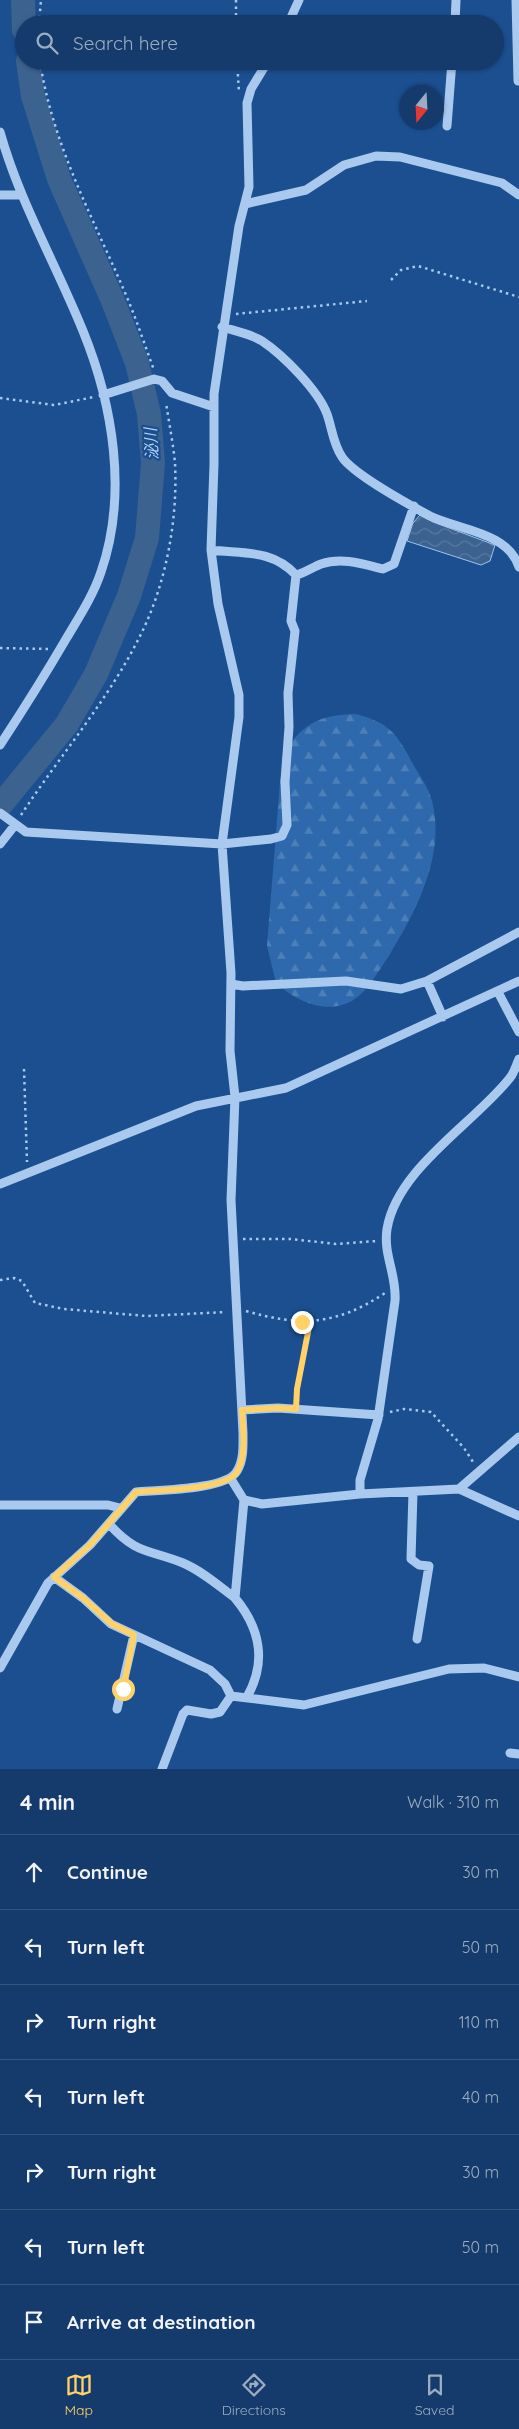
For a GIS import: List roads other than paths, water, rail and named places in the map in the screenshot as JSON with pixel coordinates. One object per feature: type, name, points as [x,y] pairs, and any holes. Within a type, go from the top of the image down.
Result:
[{"type":"street","points":[[292,15],[298,0]]},
{"type":"street","points":[[455,15],[456,0]]},
{"type":"street","points":[[516,0],[518,81]]},
{"type":"street","points":[[0,1668],[4,1654],[48,1583],[90,1545],[109,1524],[120,1508],[136,1492],[208,1485],[231,1479],[238,1471],[242,1453],[242,1410],[231,1200],[235,1097],[230,1051],[231,984],[222,844],[239,717],[239,695],[218,604],[211,550],[214,407],[222,327],[226,312],[238,226],[250,187],[247,148],[248,98],[263,70]]},
{"type":"street","points":[[447,126],[451,70]]},
{"type":"street","points":[[0,132],[20,195],[84,332],[108,414],[116,480],[111,527],[101,571],[87,604],[29,702],[0,745]]},
{"type":"street","points":[[245,204],[274,195],[289,195],[306,190],[344,165],[376,156],[400,156],[502,183],[519,196]]},
{"type":"street","points":[[0,195],[20,195]]},
{"type":"street","points":[[222,327],[261,340],[294,369],[319,398],[343,458],[367,478],[431,516],[484,535],[502,544],[516,556],[519,567]]},
{"type":"street","points":[[103,395],[118,389],[158,380],[172,393],[214,407]]},
{"type":"street","points":[[296,575],[320,564],[335,561],[356,562],[383,569],[394,564],[414,506]]},
{"type":"street","points":[[211,550],[257,552],[275,560],[296,575]]},
{"type":"street","points":[[0,813],[26,832],[222,844],[271,839],[282,836],[288,826],[285,782],[289,727],[288,693],[295,632],[291,621],[296,575]]},
{"type":"street","points":[[0,844],[11,822]]},
{"type":"street","points":[[231,984],[243,986],[346,981],[401,989],[427,981],[519,932]]},
{"type":"street","points":[[427,981],[443,1017]]},
{"type":"street","points":[[0,1184],[196,1106],[286,1088],[519,981]]},
{"type":"street","points":[[498,992],[519,1032]]},
{"type":"street","points":[[360,1494],[360,1480],[379,1415],[396,1285],[386,1242],[387,1228],[406,1186],[451,1136],[510,1078],[519,1059]]},
{"type":"street","points":[[242,1410],[278,1408],[379,1415]]},
{"type":"street","points":[[459,1489],[519,1437]]},
{"type":"street","points":[[231,1479],[244,1500],[236,1598]]},
{"type":"street","points":[[244,1500],[262,1504],[360,1494],[459,1489],[519,1516]]},
{"type":"street","points":[[413,1492],[411,1559],[419,1565],[429,1566],[417,1639]]},
{"type":"street","points":[[0,1505],[108,1505],[120,1508]]},
{"type":"street","points":[[109,1524],[126,1542],[143,1552],[190,1566],[236,1598],[250,1615],[260,1653],[252,1688],[247,1697]]},
{"type":"street","points":[[54,1577],[83,1598],[112,1624],[210,1670],[225,1684],[231,1696]]},
{"type":"street","points":[[117,1709],[134,1635]]},
{"type":"street","points":[[231,1696],[304,1705],[449,1669],[484,1668],[519,1677]]},
{"type":"street","points":[[162,1769],[183,1714],[188,1710],[211,1714],[220,1712],[231,1696]]},
{"type":"water","points":[[420,515],[433,522],[495,545],[490,561],[481,565],[407,541],[413,523]]},
{"type":"waterway","name":"泌川","points":[[23,0],[24,15]]},
{"type":"waterway","name":"泌川","points":[[0,806],[67,724],[96,674],[129,596],[147,538],[153,463],[149,414],[137,363],[113,301],[59,179],[33,96],[29,70]]}]
